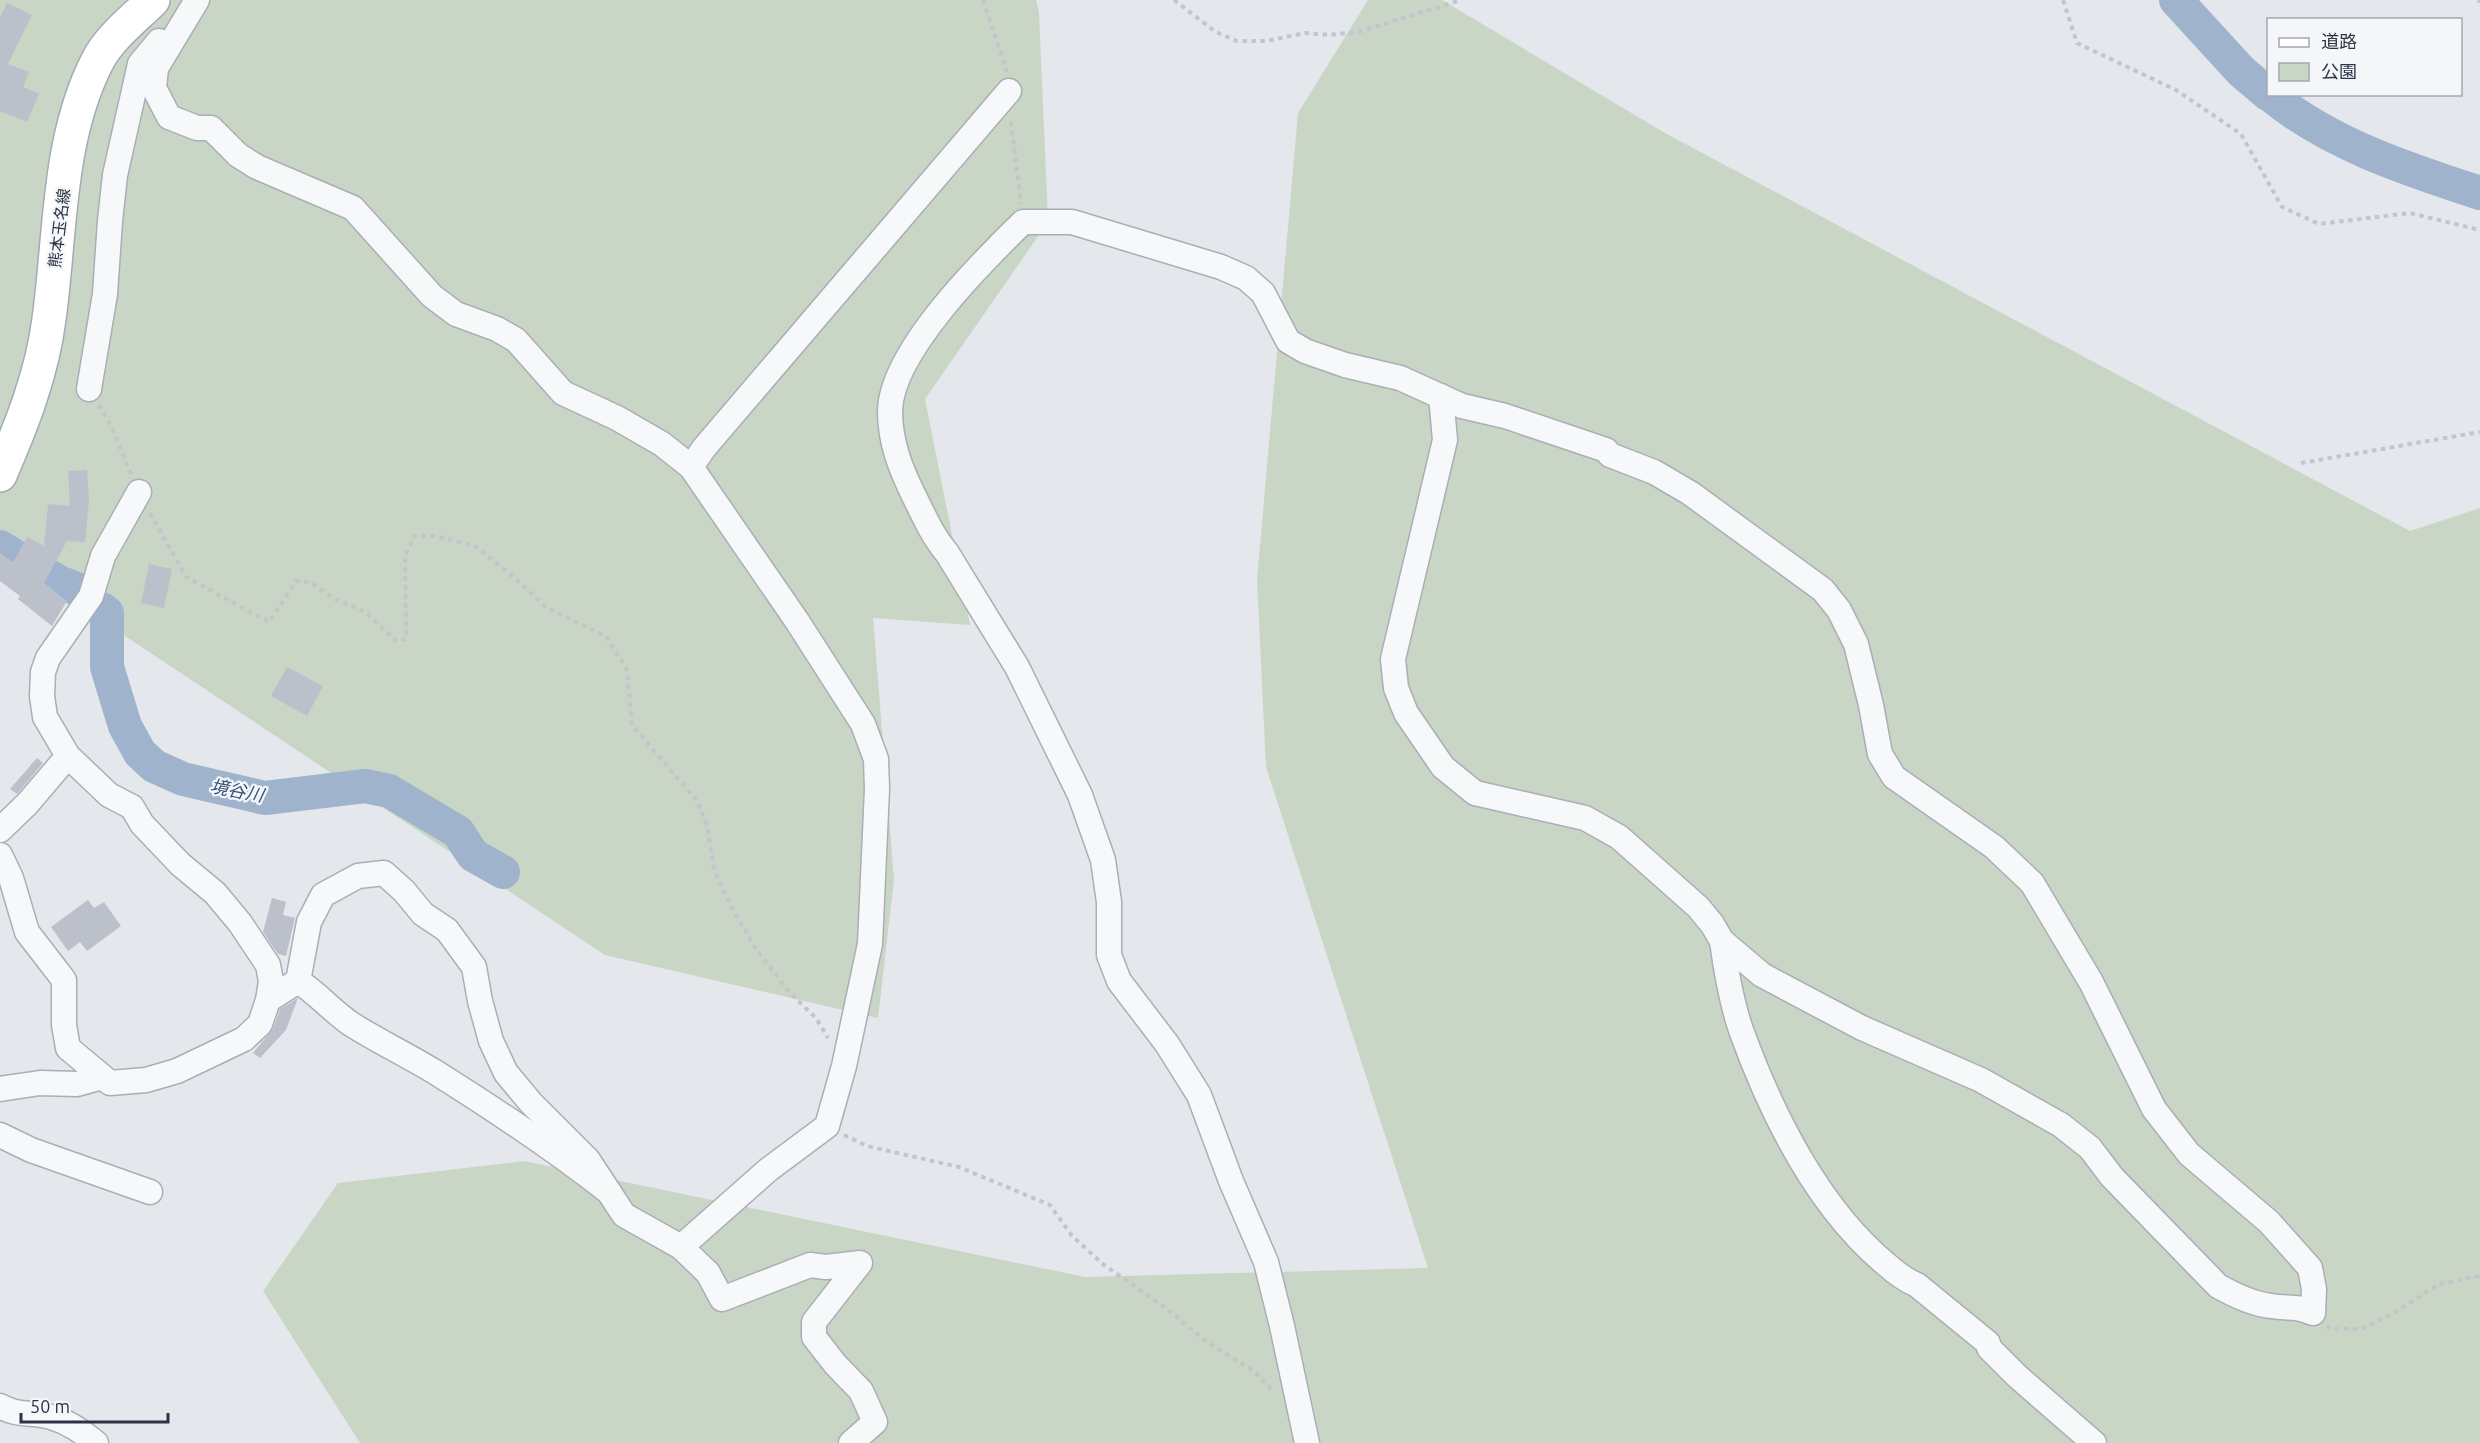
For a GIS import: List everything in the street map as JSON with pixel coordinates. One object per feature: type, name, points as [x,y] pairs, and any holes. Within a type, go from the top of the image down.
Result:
[{"type":"main road","name":"熊本玉名線","points":[[1,465],[38,380],[49,319],[58,222],[79,107],[98,59],[112,41],[153,0]]},
{"type":"street","points":[[89,389],[105,294],[115,175],[140,64],[195,0]]},
{"type":"street","points":[[195,0],[156,68],[154,88],[169,117],[197,128],[211,128],[238,155],[257,167],[353,208],[432,296],[456,314],[497,329],[516,340],[562,393],[617,418],[662,444],[691,467],[797,621],[863,724],[876,759],[877,789],[870,944],[844,1066],[827,1126],[768,1170],[681,1247]]},
{"type":"street","points":[[691,467],[704,448],[1009,91]]},
{"type":"street","points":[[1307,1443],[1266,1262],[1231,1181],[1199,1095],[1167,1044],[1119,981],[1110,955],[1109,902],[1103,860],[1080,795],[1017,668],[947,554],[936,540],[899,466],[891,431],[890,408],[897,378],[926,330],[977,266],[1023,222],[1072,222],[1221,267],[1246,278],[1263,293],[1288,341],[1305,351],[1345,365],[1400,378],[1441,396],[1462,406],[1504,416],[1606,450],[1610,455],[1653,471],[1690,493],[1823,590],[1839,610],[1857,644],[1880,754],[1894,777],[1994,847],[2032,883],[2091,982],[2154,1109],[2189,1154],[2269,1222],[2310,1268],[2314,1289],[2313,1313],[2297,1306],[2271,1306],[2240,1298],[2218,1286],[2112,1177],[2090,1148],[2061,1125],[1981,1080],[1862,1028],[1762,975],[1722,941],[1712,924],[1698,908],[1619,837],[1586,818],[1475,793],[1443,767],[1406,713],[1396,688],[1392,659],[1445,440],[1441,396]]},
{"type":"street","points":[[0,855],[11,878],[27,932],[64,980],[64,1025],[68,1048],[110,1083],[146,1080],[197,1063],[244,1039],[260,1024],[268,1000],[271,981],[268,965],[228,907],[180,864],[142,824],[132,807],[109,795],[69,756],[45,717],[42,696],[43,672],[48,658],[91,596],[104,556],[139,492]]},
{"type":"street","points":[[0,830],[27,804],[69,756]]},
{"type":"street","points":[[268,1000],[298,981],[309,922],[322,895],[358,876],[384,873],[404,891],[423,914],[447,930],[474,967],[480,1002],[491,1041],[506,1073],[588,1160],[624,1215],[681,1247],[708,1273],[722,1299],[810,1265],[826,1267],[860,1263],[814,1323],[814,1337],[835,1364],[861,1391],[875,1422],[851,1443]]},
{"type":"street","points":[[1722,941],[1728,978],[1741,1029],[1764,1086],[1790,1141],[1840,1220],[1876,1256],[1906,1281],[1917,1285],[1988,1343],[1989,1348],[2017,1376],[2094,1443]]},
{"type":"street","points":[[298,981],[350,1023],[435,1072],[578,1168],[609,1192]]},
{"type":"street","points":[[0,1089],[40,1083],[77,1084],[102,1077]]},
{"type":"street","points":[[0,1135],[31,1150],[150,1191]]},
{"type":"street","points":[[0,1406],[9,1412],[50,1416],[74,1425],[96,1443]]},
{"type":"path","points":[[983,0],[1008,76],[1023,222]]},
{"type":"path","points":[[1174,0],[1216,32],[1237,41],[1266,41],[1305,33],[1329,35],[1358,32],[1461,0]]},
{"type":"path","points":[[2063,0],[2078,43],[2176,90],[2241,134],[2282,207],[2319,224],[2410,213],[2480,230]]},
{"type":"path","points":[[89,389],[112,428],[139,492],[186,577],[269,622],[296,581],[310,582],[335,599],[366,612],[396,641],[406,639],[405,556],[414,536],[436,536],[475,546],[547,608],[606,636],[627,670],[632,725],[697,801],[707,825],[714,870],[732,908],[756,949],[790,993],[816,1018],[844,1066]]},
{"type":"path","points":[[2301,463],[2480,432]]},
{"type":"path","points":[[827,1126],[867,1146],[959,1167],[1050,1205],[1072,1236],[1104,1265],[1163,1306],[1207,1342],[1255,1372],[1276,1395]]},
{"type":"path","points":[[2313,1313],[2330,1329],[2361,1329],[2395,1312],[2439,1284],[2480,1276]]},
{"type":"green space","points":[[0,0],[1036,0],[1039,12],[1048,222],[925,399],[970,625],[873,618],[894,880],[878,1018],[605,955],[0,553]]},
{"type":"green space","points":[[1368,0],[1442,0],[1665,133],[2410,531],[2480,508],[2480,1443],[360,1443],[263,1291],[338,1183],[524,1161],[1085,1277],[1428,1268],[1266,767],[1257,580],[1298,113]]},
{"type":"building","points":[[7,3],[32,15],[8,64],[29,72],[23,87],[39,94],[27,122],[0,111],[0,17]]},
{"type":"building","points":[[87,470],[89,500],[85,542],[67,541],[44,583],[67,601],[52,626],[18,599],[20,596],[0,581],[0,553],[13,562],[27,537],[44,546],[48,504],[70,506],[68,471]]},
{"type":"building","points":[[149,564],[172,569],[164,608],[141,603]]},
{"type":"building","points":[[287,667],[323,686],[307,716],[271,696]]},
{"type":"building","points":[[37,758],[43,763],[17,794],[10,789]]},
{"type":"building","points":[[272,898],[286,902],[283,915],[295,918],[286,956],[278,954],[263,932]]},
{"type":"building","points":[[88,900],[94,908],[104,902],[121,926],[87,951],[80,942],[68,951],[51,927]]},
{"type":"building","points":[[298,998],[286,1030],[260,1058],[253,1053],[273,1029],[280,1009]]},
{"type":"waterway","points":[[2176,0],[2241,71],[2267,93]]},
{"type":"waterway","points":[[2272,96],[2292,112],[2343,141],[2397,164],[2480,193]]},
{"type":"waterway","name":"境谷川","points":[[0,547],[59,582],[77,589]]},
{"type":"waterway","name":"境谷川","points":[[102,609],[107,613],[107,667],[125,726],[140,753],[154,766],[183,779],[265,798],[365,786],[389,791],[458,832],[473,855],[503,872]]}]
